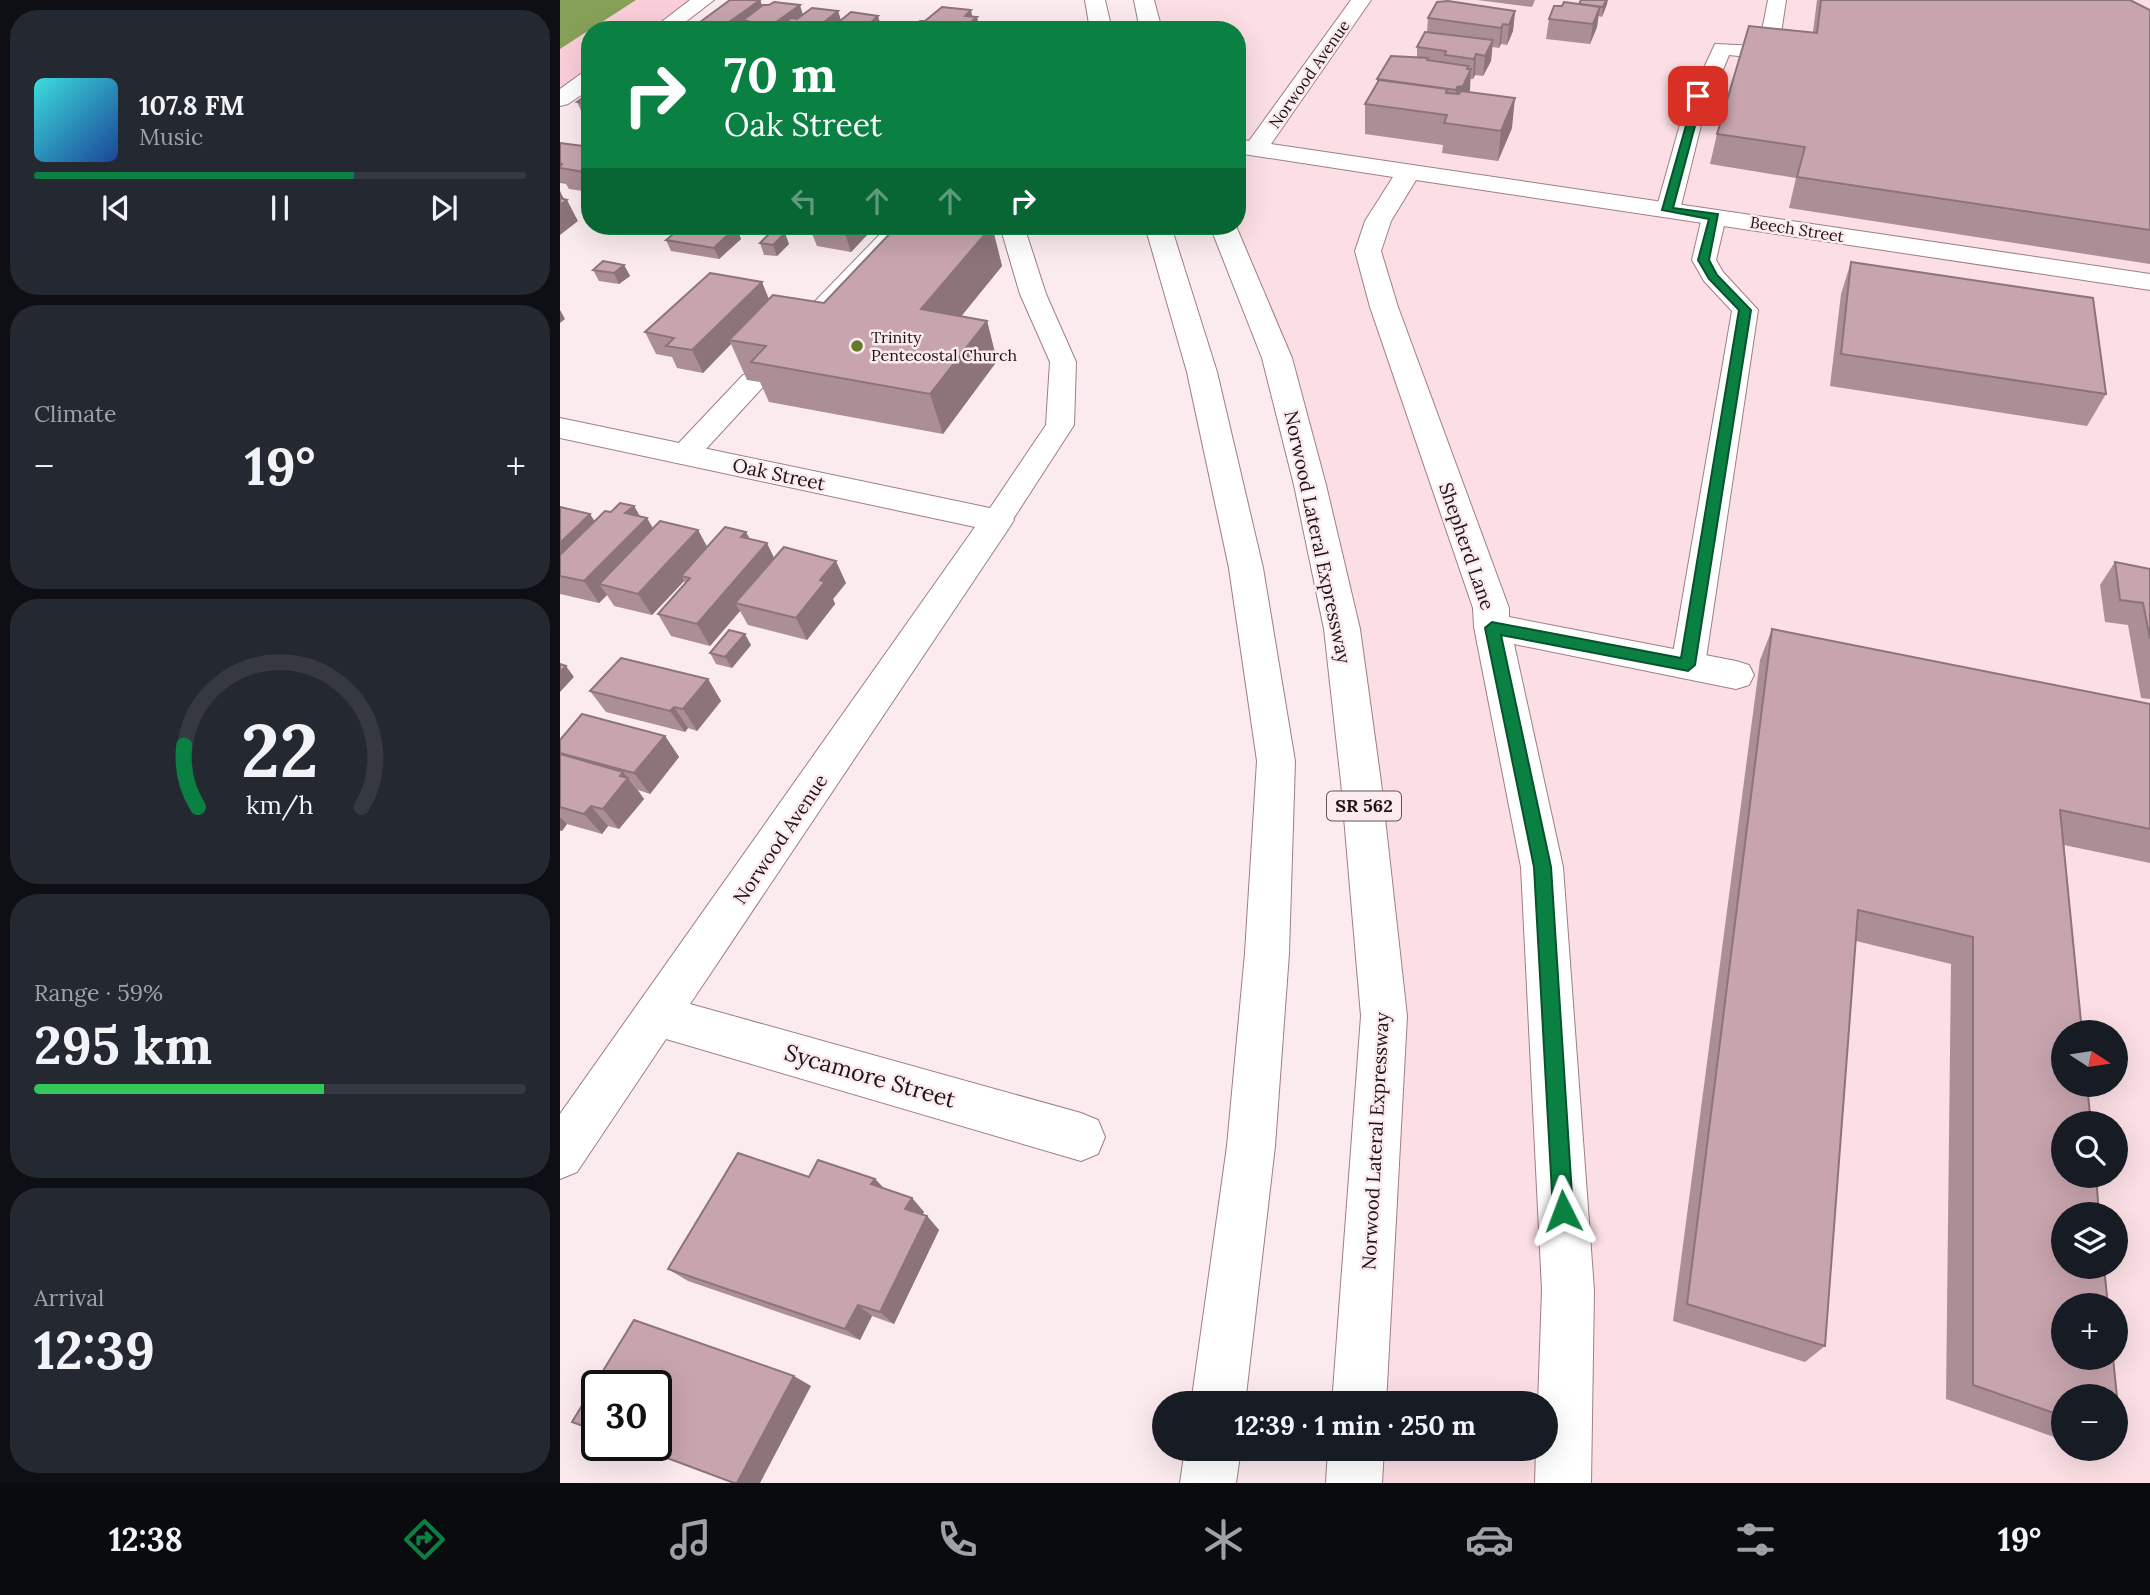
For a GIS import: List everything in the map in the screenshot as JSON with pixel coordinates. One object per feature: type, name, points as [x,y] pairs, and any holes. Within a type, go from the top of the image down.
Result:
[{"type":"main road","points":[[674,21],[704,0]]},
{"type":"main road","points":[[1095,0],[1099,21]]},
{"type":"main road","points":[[1144,0],[1149,21]]},
{"type":"main road","name":"Norwood Avenue","points":[[1246,144],[1361,0]]},
{"type":"main road","points":[[561,97],[581,84]]},
{"type":"main road","name":"Beech Street","points":[[1246,146],[2150,282]]},
{"type":"main road","name":"Shepherd Lane","points":[[1409,171],[1378,221],[1368,251],[1384,307],[1491,608],[1492,628],[1542,867],[1568,1290],[1563,1483]]},
{"type":"main road","points":[[1161,235],[1202,372],[1244,555],[1276,761],[1267,953],[1251,1146],[1220,1391]]},
{"type":"main road","name":"Norwood Lateral Expressway","points":[[1227,235],[1277,358],[1310,485],[1342,629],[1361,782],[1384,1016],[1360,1391]]},
{"type":"main road","name":"Oak Street","points":[[560,428],[997,520]]},
{"type":"main road","name":"Norwood Avenue","points":[[560,1155],[659,1016],[997,520]]},
{"type":"main road","points":[[1492,628],[1736,675]]},
{"type":"main road","name":"Sycamore Street","points":[[659,1016],[1081,1137]]},
{"type":"main road","points":[[1208,1483],[1211,1461]]},
{"type":"main road","points":[[1354,1483],[1355,1461]]},
{"type":"lane","points":[[1668,210],[1698,96],[1706,88],[1722,48],[1768,53],[1777,0]]},
{"type":"lane","points":[[1688,665],[1745,310],[1713,276],[1704,260],[1714,217]]},
{"type":"lane","points":[[796,336],[892,235]]},
{"type":"lane","points":[[997,520],[1060,425],[1063,362],[1033,294],[1015,235]]},
{"type":"lane","points":[[684,455],[753,381]]},
{"type":"shaded area","points":[[560,0],[704,0],[674,21],[581,21],[581,83],[560,96]]},
{"type":"shaded area","points":[[560,0],[636,0],[603,21],[581,21],[581,35],[560,49]]},
{"type":"shaded area","points":[[1144,0],[2150,0],[2150,1483],[1354,1483],[1355,1461],[1558,1461],[1558,1391],[1360,1391],[1372,1222],[1361,782],[1277,358],[1227,235],[1246,235],[1246,21],[1149,21]]},
{"type":"building","points":[[730,0],[760,0],[731,21],[701,21]]},
{"type":"building","points":[[1581,0],[1606,0],[1603,7],[1579,4]]},
{"type":"building","points":[[1821,0],[2130,0],[2150,10],[2150,230],[1797,177],[1805,147],[1717,134],[1749,26],[1817,33]]},
{"type":"building","points":[[1448,1],[1515,11],[1509,25],[1503,24],[1501,28],[1428,18],[1437,2]]},
{"type":"building","points":[[774,2],[800,5],[778,21],[742,21],[763,5]]},
{"type":"building","points":[[1564,2],[1600,7],[1593,24],[1549,19],[1554,6],[1562,6]]},
{"type":"building","points":[[942,7],[971,10],[965,16],[977,17],[972,21],[925,21]]},
{"type":"building","points":[[812,8],[838,11],[825,21],[787,21],[791,18],[797,19]]},
{"type":"building","points":[[851,12],[878,16],[872,21],[840,21]]},
{"type":"building","points":[[1425,32],[1493,40],[1485,56],[1476,54],[1474,59],[1417,47]]},
{"type":"building","points":[[1391,56],[1428,58],[1427,60],[1468,66],[1467,69],[1471,69],[1463,86],[1457,87],[1456,90],[1377,79]]},
{"type":"building","points":[[1379,80],[1447,89],[1446,93],[1459,94],[1461,91],[1515,98],[1501,131],[1444,123],[1447,115],[1365,104]]},
{"type":"building","points":[[560,143],[581,146],[581,172],[560,168]]},
{"type":"building","points":[[672,235],[728,235],[714,248],[666,240]]},
{"type":"building","points":[[768,235],[783,235],[773,245],[760,243]]},
{"type":"building","points":[[888,235],[984,235],[921,309],[987,321],[930,394],[751,362],[766,346],[729,340],[773,295],[824,303]]},
{"type":"building","points":[[603,261],[624,265],[614,273],[593,270]]},
{"type":"building","points":[[1851,262],[2093,298],[2106,394],[1841,354]]},
{"type":"building","points":[[710,273],[762,282],[692,350],[666,346],[674,338],[645,332]]},
{"type":"building","points":[[620,503],[634,506],[625,513],[647,518],[584,581],[560,576],[560,555],[605,511],[611,512]]},
{"type":"building","points":[[560,507],[590,514],[560,543]]},
{"type":"building","points":[[660,521],[698,530],[638,594],[599,584]]},
{"type":"building","points":[[725,527],[746,532],[741,537],[767,543],[697,624],[658,614],[690,578],[681,576]]},
{"type":"building","points":[[784,547],[836,561],[820,580],[825,582],[796,618],[735,603]]},
{"type":"building","points":[[2115,562],[2150,569],[2150,639],[2143,603],[2120,600]]},
{"type":"building","points":[[1772,629],[2150,704],[2150,829],[2060,810],[2081,1020],[2051,1020],[2051,1097],[2088,1097],[2090,1111],[2051,1111],[2051,1188],[2097,1188],[2098,1202],[2051,1202],[2051,1279],[2105,1279],[2107,1293],[2051,1293],[2051,1370],[2114,1370],[2116,1384],[2051,1384],[2051,1412],[1973,1385],[1973,937],[1858,910],[1825,1346],[1687,1304]]},
{"type":"building","points":[[729,630],[745,634],[725,657],[710,653]]},
{"type":"building","points":[[621,658],[708,679],[683,709],[674,707],[670,711],[590,691]]},
{"type":"building","points":[[582,714],[665,736],[634,773],[560,753],[560,740]]},
{"type":"building","points":[[560,754],[623,772],[620,776],[628,778],[603,809],[591,806],[584,814],[560,807]]},
{"type":"building","points":[[738,1153],[809,1177],[818,1160],[875,1179],[871,1184],[912,1198],[905,1209],[927,1216],[880,1312],[858,1305],[845,1329],[668,1269]]},
{"type":"building","points":[[634,1320],[794,1376],[737,1483],[734,1483],[672,1460],[672,1370],[604,1370]]},
{"type":"building","points":[[581,1407],[581,1425],[572,1422]]},
{"type":"place","name":"Trinity Pentecostal Church","points":[[857,346]]},
{"type":"route","points":[[1563,1211],[1542,867],[1492,628],[1688,665],[1745,310],[1713,276],[1704,260],[1714,217],[1668,210],[1698,96]]}]
